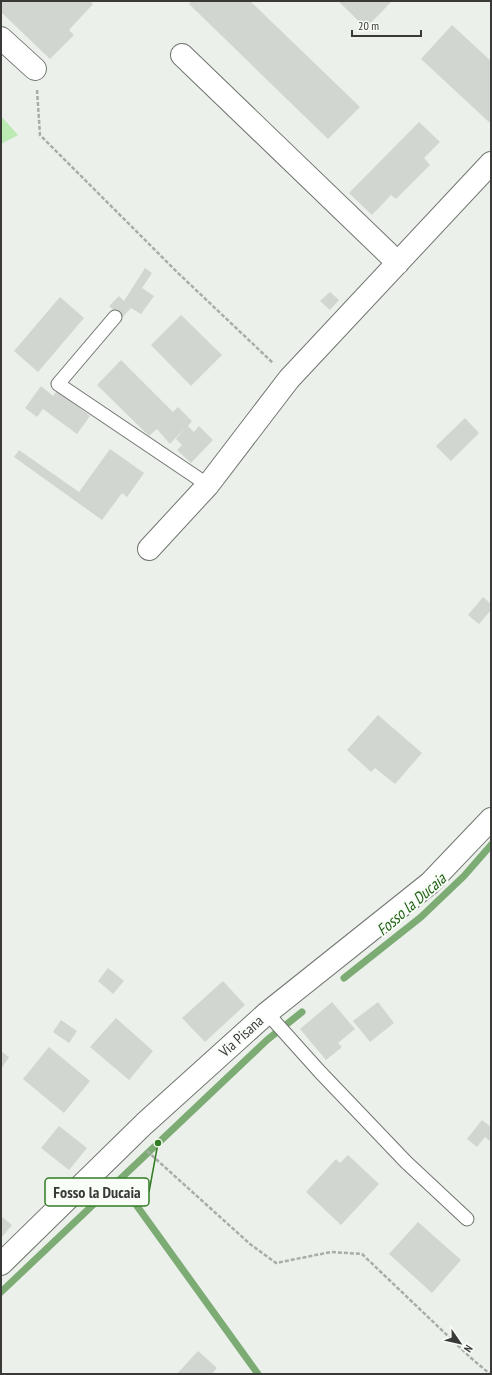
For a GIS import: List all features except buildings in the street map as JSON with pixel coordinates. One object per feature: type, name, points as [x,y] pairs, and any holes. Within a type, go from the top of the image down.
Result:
[{"type":"street","points":[[1,38],[35,69]]},
{"type":"street","points":[[182,55],[398,263]]},
{"type":"street","points":[[150,549],[208,485],[289,379],[491,164]]},
{"type":"street","name":"Via Pisana","points":[[1,1264],[139,1128],[430,883],[491,819]]},
{"type":"lane","points":[[115,317],[58,384],[208,485]]},
{"type":"lane","points":[[270,1017],[406,1162],[466,1219]]},
{"type":"path","points":[[35,69],[40,135],[177,272],[289,379]]},
{"type":"path","points":[[156,1159],[250,1244],[276,1263],[331,1252],[362,1254],[471,1358],[490,1374]]},
{"type":"green space","points":[[1,116],[18,135],[1,144]]},
{"type":"waterway","name":"Fosso la Ducaia","points":[[344,978],[421,917],[464,876],[491,845]]},
{"type":"waterway","name":"Fosso la Ducaia","points":[[1,1292],[267,1040],[302,1012]]},
{"type":"waterway","points":[[119,1181],[258,1374]]},
{"type":"place","name":"Fosso la Ducaia","points":[[158,1143]]}]
